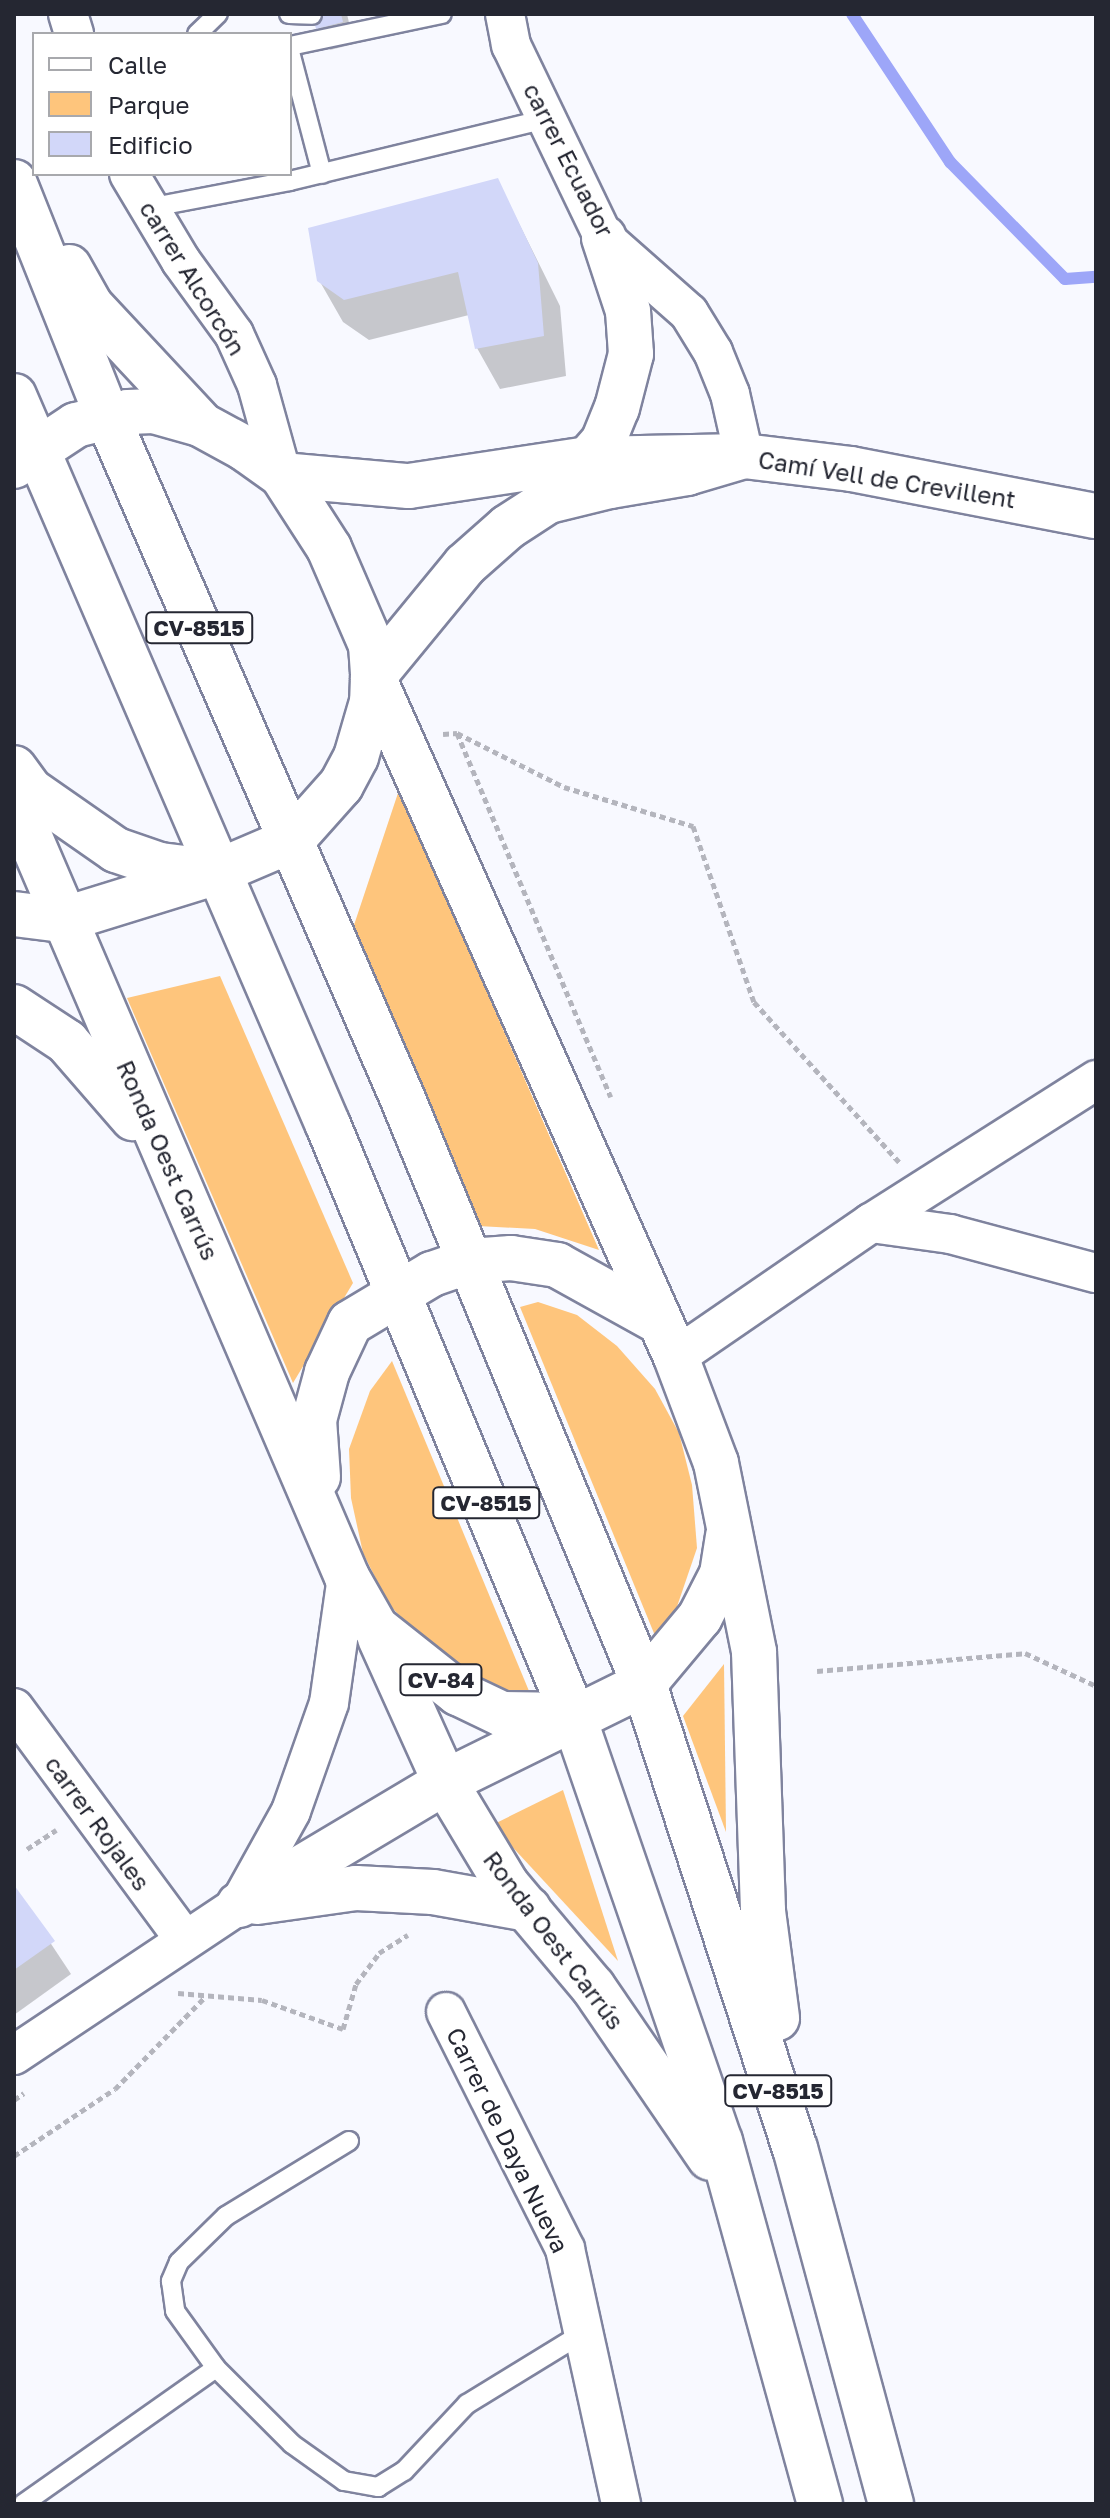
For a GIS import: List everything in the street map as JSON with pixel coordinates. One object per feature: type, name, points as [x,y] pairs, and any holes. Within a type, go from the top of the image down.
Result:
[{"type":"main road","name":"Ronda Oest Carrús","points":[[14,171],[91,306],[200,424],[282,475],[329,548],[371,645],[372,702],[356,757],[341,785],[292,840],[217,872]]},
{"type":"main road","name":"Ronda Oest Carrús","points":[[14,182],[107,416],[292,840],[644,1684],[795,2148],[891,2504]]},
{"type":"main road","points":[[588,459],[617,408],[631,354],[628,311],[604,238]]},
{"type":"main road","name":"Ronda Oest Carrús","points":[[14,396],[24,458],[217,872],[398,1291],[573,1715],[735,2195],[820,2504]]},
{"type":"main road","name":"Ronda Oest Carrús","points":[[24,458],[76,425],[107,416],[154,411],[200,424]]},
{"type":"main road","points":[[282,475],[409,486],[588,459],[744,456]]},
{"type":"main road","name":"Camí Vell de Crevillent","points":[[373,677],[465,565],[548,501],[744,456],[851,469],[1096,516]]},
{"type":"main road","name":"Ronda Oest Carrús","points":[[373,677],[667,1339],[716,1463],[731,1521],[754,1652],[763,1911],[795,2148]]},
{"type":"main road","points":[[14,768],[30,790],[116,850],[160,865],[217,872]]},
{"type":"main road","name":"Ronda Oest Carrús","points":[[14,800],[62,920],[325,1519],[347,1577],[376,1628],[445,1782],[507,1885],[593,1987],[735,2195]]},
{"type":"main road","points":[[14,914],[62,920],[217,872]]},
{"type":"main road","points":[[14,1007],[67,1042],[114,1090],[183,1193]]},
{"type":"main road","name":"Ronda Oest Carrús","points":[[325,1519],[314,1420],[327,1372],[350,1323],[398,1291],[470,1261],[511,1258],[557,1265],[667,1339]]},
{"type":"main road","name":"Ronda Oest Carrús","points":[[376,1628],[458,1693],[502,1714],[573,1715],[644,1684],[700,1617],[722,1574],[731,1521]]},
{"type":"main road","points":[[239,1905],[445,1782],[573,1715]]},
{"type":"main road","points":[[239,1905],[356,1888],[433,1892],[528,1909]]},
{"type":"street","name":"carrer Ecuador","points":[[505,14],[511,45],[604,238],[689,313],[730,394],[744,456]]},
{"type":"street","name":"carrer Alcorcón","points":[[130,176],[148,208],[234,334],[257,385],[282,475]]},
{"type":"street","points":[[667,1339],[871,1223],[1096,1080]]},
{"type":"street","points":[[871,1223],[950,1234],[1096,1273]]},
{"type":"street","points":[[14,2055],[183,1937],[239,1905],[291,1811],[329,1703],[347,1577]]},
{"type":"street","name":"carrer Rojales","points":[[14,1708],[183,1937]]},
{"type":"street","name":"Carrer de Daya Nueva","points":[[446,2012],[565,2249],[621,2504]]},
{"type":"lane","points":[[199,32],[218,14]]},
{"type":"lane","points":[[289,14],[312,15]]},
{"type":"lane","points":[[292,46],[438,14]]},
{"type":"lane","points":[[292,60],[322,174]]},
{"type":"lane","points":[[148,208],[322,174],[547,119]]},
{"type":"lane","points":[[349,2141],[226,2216],[179,2262],[171,2281],[175,2311],[216,2368],[292,2444],[344,2481],[378,2487],[404,2471],[467,2404],[583,2333]]},
{"type":"lane","points":[[23,2504],[216,2368]]},
{"type":"path","points":[[457,733],[618,1114]]},
{"type":"path","points":[[443,734],[457,733],[564,787],[693,826],[754,1002],[905,1169]]},
{"type":"path","points":[[817,1671],[1025,1653],[1096,1686]]},
{"type":"path","points":[[169,1993],[262,2000],[343,2029],[356,1984],[379,1953],[413,1933]]},
{"type":"path","points":[[14,2156],[115,2089],[206,1996]]},
{"type":"path","points":[[14,2100],[27,2091]]},
{"type":"green space","points":[[399,790],[599,1250],[535,1229],[478,1226],[354,925]]},
{"type":"green space","points":[[220,976],[353,1283],[293,1383],[127,998]]},
{"type":"green space","points":[[538,1302],[577,1315],[617,1346],[655,1389],[679,1433],[692,1485],[697,1548],[669,1630],[658,1643],[520,1307]]},
{"type":"green space","points":[[392,1361],[529,1691],[513,1693],[490,1685],[421,1640],[388,1603],[363,1553],[351,1498],[349,1449],[370,1391]]},
{"type":"green space","points":[[724,1664],[726,1832],[683,1716]]},
{"type":"green space","points":[[563,1790],[618,1961],[492,1825]]},
{"type":"building","points":[[312,14],[341,14],[343,22],[316,29]]},
{"type":"building","points":[[498,178],[538,263],[544,336],[475,349],[458,272],[344,300],[317,281],[308,228]]},
{"type":"building","points":[[14,1885],[55,1941],[14,1970]]},
{"type":"waterway","points":[[852,14],[950,162],[1065,279],[1096,277]]}]
